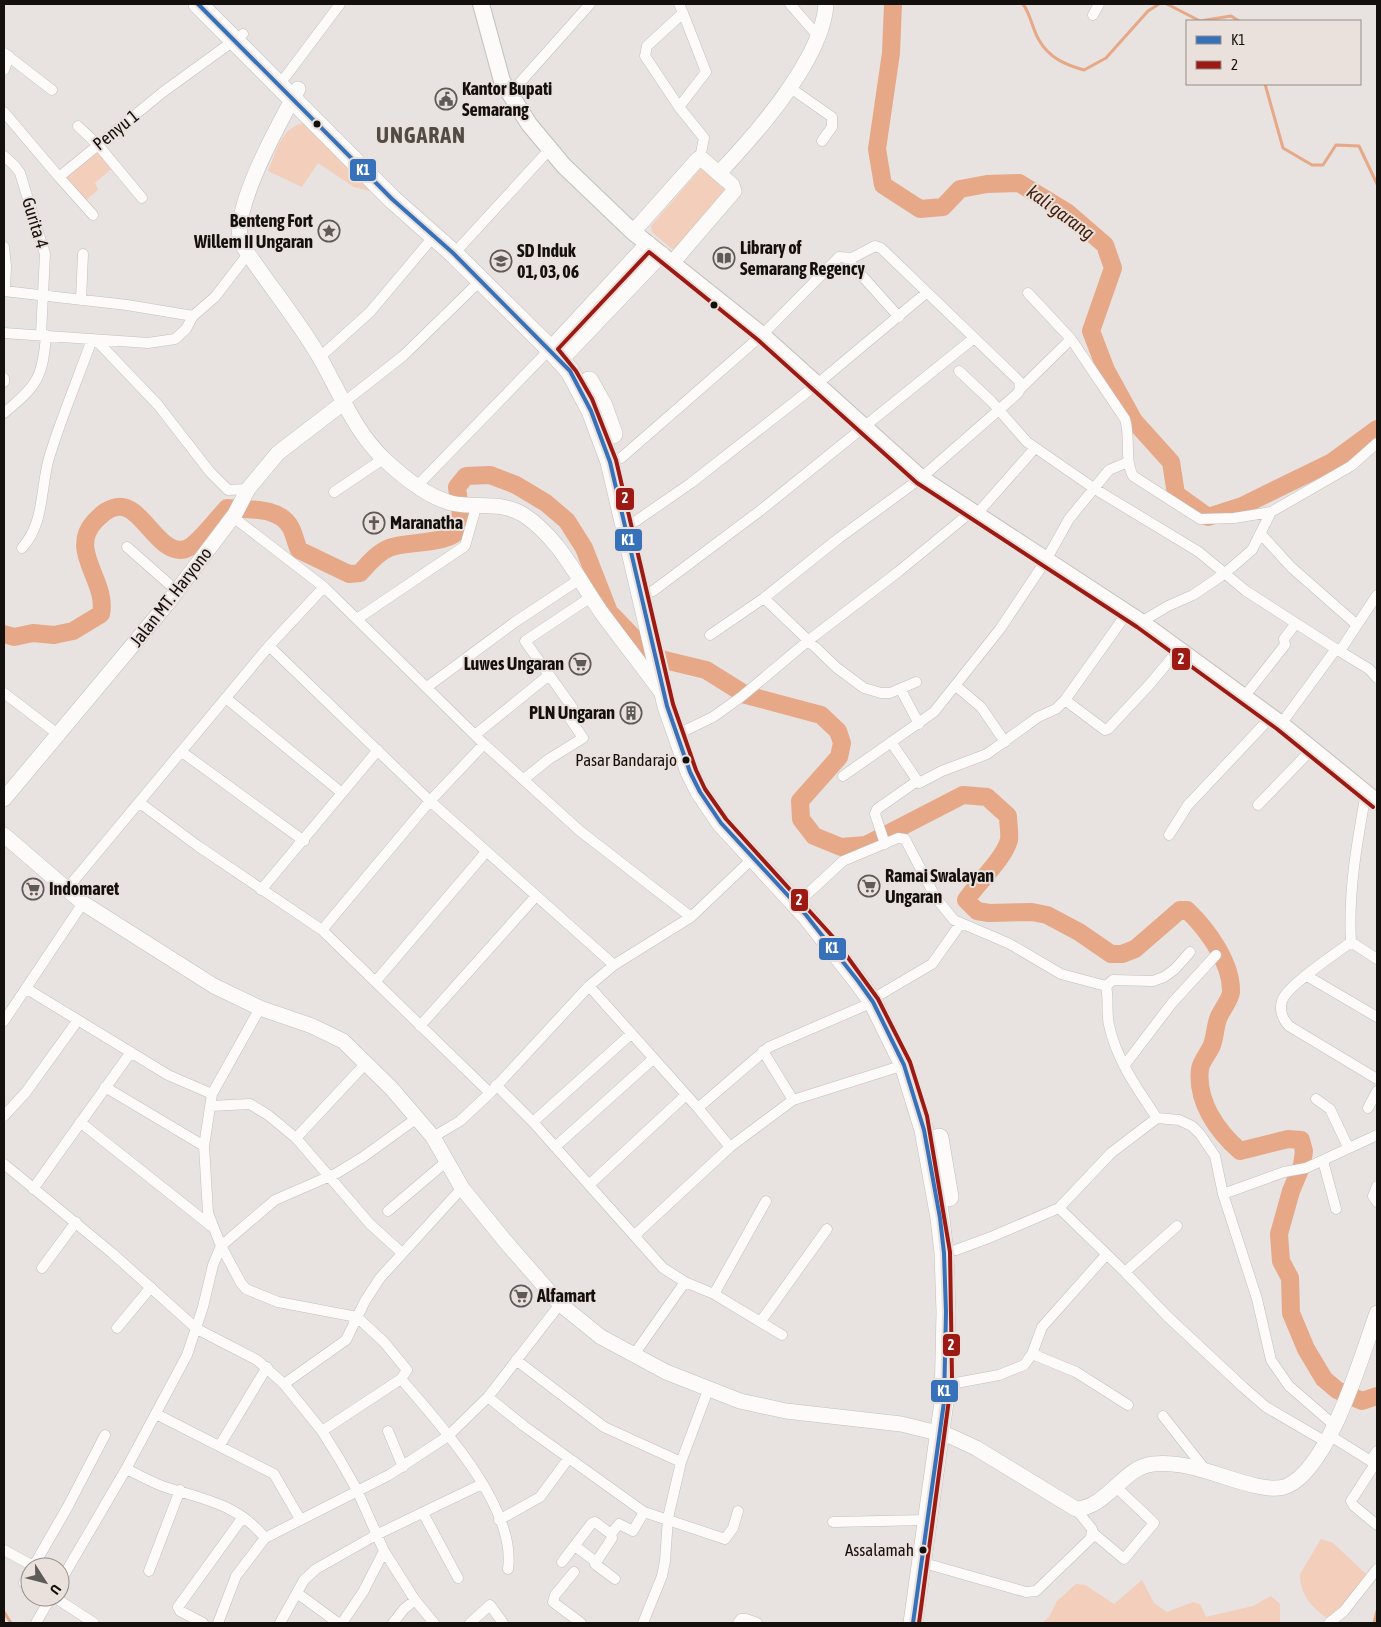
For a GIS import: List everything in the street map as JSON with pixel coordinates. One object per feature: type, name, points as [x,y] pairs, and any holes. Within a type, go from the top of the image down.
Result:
[{"type":"highway","points":[[198,4],[239,38],[288,87],[392,199],[434,236],[480,281],[560,350],[591,411],[610,462],[657,633],[686,730],[702,771],[720,805],[737,828],[847,947],[877,998],[906,1041],[934,1116],[945,1171],[956,1250],[958,1310],[956,1382],[926,1520],[913,1623]]},
{"type":"highway","points":[[214,4],[239,38]]},
{"type":"highway","points":[[288,87],[460,246],[560,350],[603,406],[621,458],[653,591],[658,662],[665,696],[678,741],[700,792],[722,823],[752,859],[828,941],[877,998],[904,1065],[924,1130],[944,1253],[945,1434],[924,1623]]},
{"type":"main road","points":[[480,4],[497,66],[509,95],[549,150],[633,232],[762,335],[921,478],[973,514],[1141,622],[1276,721],[1372,797]]},
{"type":"street","points":[[340,4],[288,87],[243,211],[240,238],[248,254],[320,357],[343,403],[367,440],[383,458],[417,486],[451,503],[496,505],[525,516],[560,549],[591,597],[665,696]]},
{"type":"street","points":[[509,95],[590,4]]},
{"type":"street","points":[[790,4],[817,35]]},
{"type":"street","points":[[719,174],[762,123],[789,87],[817,35],[824,19],[826,4]]},
{"type":"street","points":[[1093,15],[1099,4]]},
{"type":"street","points":[[633,232],[700,158],[704,138],[680,107],[645,56],[648,46],[681,8],[706,72],[680,107]]},
{"type":"street","name":"Penyu 1","points":[[59,177],[163,92],[239,38]]},
{"type":"street","points":[[4,70],[6,54]]},
{"type":"street","points":[[6,54],[52,90]]},
{"type":"street","points":[[789,87],[832,117],[832,127],[822,141]]},
{"type":"street","points":[[4,112],[93,215]]},
{"type":"street","points":[[78,126],[98,145],[142,198]]},
{"type":"street","points":[[460,246],[549,150]]},
{"type":"street","name":"Gurita 4","points":[[4,156],[20,173],[41,235],[45,254],[44,364],[41,373],[32,387],[4,413]]},
{"type":"street","points":[[417,486],[560,350],[667,258],[733,193],[732,185],[700,158]]},
{"type":"street","points":[[320,357],[370,312],[434,236]]},
{"type":"street","points":[[560,350],[601,295],[648,243]]},
{"type":"street","points":[[621,458],[762,335],[839,257],[852,258],[875,246],[881,248],[1019,381],[1020,389]]},
{"type":"street","points":[[4,247],[6,266],[4,291],[193,316]]},
{"type":"street","points":[[81,300],[83,254]]},
{"type":"street","points":[[4,334],[43,334],[94,340],[148,343],[175,339],[184,332],[193,316],[215,297],[248,254]]},
{"type":"street","points":[[846,258],[899,317]]},
{"type":"street","points":[[343,403],[403,356],[480,281]]},
{"type":"street","points":[[636,522],[692,483],[816,385],[926,293]]},
{"type":"street","points":[[1028,293],[1071,339],[1125,419],[1129,432],[1128,462],[1133,476],[1200,519],[1234,518],[1271,512],[1337,475],[1377,443]]},
{"type":"street","points":[[601,295],[613,306]]},
{"type":"street","points":[[653,591],[762,510],[974,338]]},
{"type":"street","points":[[710,635],[764,598],[839,538],[921,478],[999,411],[1071,339]]},
{"type":"street","points":[[94,340],[158,405],[210,472],[228,490],[239,505],[484,744],[580,831],[691,917]]},
{"type":"street","points":[[22,548],[34,532],[39,521],[49,460],[94,340]]},
{"type":"street","points":[[959,371],[999,411],[1020,437],[1094,490],[1199,552],[1246,591],[1368,669],[1377,678]]},
{"type":"street","name":"Jalan MT. Haryono","points":[[4,799],[177,592],[239,505],[288,444],[343,403]]},
{"type":"street","points":[[686,730],[713,717],[741,697],[809,640],[973,514],[1035,448]]},
{"type":"street","points":[[334,492],[383,458]]},
{"type":"street","points":[[843,776],[934,712],[1000,630],[1046,560],[1069,519],[1109,470],[1128,462]]},
{"type":"street","points":[[357,619],[465,546],[473,504]]},
{"type":"street","points":[[1141,622],[1168,606],[1193,595],[1224,574],[1252,550],[1271,512]]},
{"type":"street","points":[[1261,534],[1291,567],[1357,625]]},
{"type":"street","points":[[127,547],[177,592]]},
{"type":"street","points":[[427,687],[515,622],[580,579]]},
{"type":"street","points":[[66,890],[269,646],[324,587]]},
{"type":"street","points":[[1169,834],[1188,804],[1276,721],[1338,650],[1377,595]]},
{"type":"street","points":[[524,779],[549,759],[583,738],[566,713],[572,707],[525,642],[591,597]]},
{"type":"street","points":[[764,598],[838,668],[864,688],[881,693],[901,690],[916,682]]},
{"type":"street","points":[[885,844],[875,814],[877,809],[917,781],[921,782],[942,770],[977,759],[1005,742],[1038,717],[1056,709],[1065,700],[1128,613]]},
{"type":"street","points":[[1244,697],[1285,645],[1284,639],[1296,623]]},
{"type":"street","points":[[269,646],[430,801],[614,965]]},
{"type":"street","points":[[1065,700],[1105,730],[1108,729],[1150,684],[1179,649]]},
{"type":"street","points":[[475,735],[549,674]]},
{"type":"street","points":[[956,686],[981,707],[1005,742]]},
{"type":"street","points":[[901,690],[919,724]]},
{"type":"street","points":[[4,693],[59,735]]},
{"type":"street","points":[[226,699],[342,792]]},
{"type":"street","points":[[891,742],[917,781]]},
{"type":"street","points":[[322,930],[430,801],[484,744]]},
{"type":"street","points":[[1258,805],[1312,749]]},
{"type":"street","points":[[261,890],[304,841],[378,750]]},
{"type":"street","points":[[182,752],[304,841]]},
{"type":"street","points":[[1350,942],[1349,911],[1353,873],[1372,797]]},
{"type":"street","points":[[140,803],[261,890],[322,930],[420,1026],[533,1122],[663,1268],[685,1282],[714,1294],[782,1335]]},
{"type":"street","points":[[4,835],[83,903],[214,986],[260,1008],[337,1036],[367,1062],[433,1138],[462,1188],[560,1304],[602,1337],[633,1356],[708,1390],[740,1401],[770,1408],[901,1424],[945,1434],[976,1448],[1076,1509],[1093,1533],[1124,1559],[1154,1523],[1116,1487]]},
{"type":"street","points":[[803,898],[843,861],[898,838],[907,840],[936,898],[949,915],[961,923],[1010,944],[1067,976],[1106,986]]},
{"type":"street","points":[[376,981],[486,852]]},
{"type":"street","points":[[433,1138],[460,1121],[493,1089],[589,986],[614,965],[691,917],[752,859]]},
{"type":"street","points":[[420,1026],[536,896]]},
{"type":"street","points":[[4,1021],[83,903]]},
{"type":"street","points":[[698,1108],[763,1051],[877,998],[932,964],[961,923]]},
{"type":"street","points":[[1350,942],[1377,958]]},
{"type":"street","points":[[1350,942],[1292,988],[1282,1000],[1282,1016],[1285,1021],[1377,1079]]},
{"type":"street","points":[[1106,986],[1113,980],[1153,981],[1159,979],[1175,969],[1190,952]]},
{"type":"street","points":[[1124,1066],[1172,1003],[1216,955]]},
{"type":"street","points":[[1307,976],[1377,1017]]},
{"type":"street","points":[[589,986],[698,1108],[730,1147]]},
{"type":"street","points":[[1106,986],[1109,1024],[1124,1066],[1157,1118]]},
{"type":"street","points":[[26,989],[168,1075],[212,1094]]},
{"type":"street","points":[[260,1008],[212,1094],[204,1146],[206,1201],[211,1226],[246,1289],[278,1302],[357,1317],[384,1342],[407,1370],[401,1379],[322,1431]]},
{"type":"street","points":[[4,1116],[26,1092],[78,1020]]},
{"type":"street","points":[[533,1122],[631,1034]]},
{"type":"street","points":[[763,1051],[793,1100]]},
{"type":"street","points":[[33,1189],[131,1052]]},
{"type":"street","points":[[555,1147],[653,1059]]},
{"type":"street","points":[[296,1138],[367,1062]]},
{"type":"street","points":[[635,1236],[730,1147],[793,1100],[904,1065]]},
{"type":"street","points":[[105,1087],[204,1146]]},
{"type":"street","points":[[1368,1108],[1377,1091]]},
{"type":"street","points":[[589,1185],[686,1095]]},
{"type":"street","points":[[1316,1099],[1330,1110],[1348,1147]]},
{"type":"street","points":[[210,1106],[250,1104],[268,1115],[296,1138],[370,1224],[402,1253]]},
{"type":"street","points":[[70,1564],[126,1469],[187,1356],[197,1329],[213,1265],[221,1246],[275,1200],[328,1177],[363,1157],[416,1118]]},
{"type":"street","points":[[956,1250],[1059,1208],[1111,1153],[1157,1118],[1186,1122],[1200,1134],[1215,1156],[1222,1194],[1258,1299],[1271,1360],[1289,1386],[1330,1434]]},
{"type":"street","points":[[80,1122],[211,1226]]},
{"type":"street","points":[[1222,1194],[1284,1172],[1306,1168],[1377,1135]]},
{"type":"street","points":[[388,1211],[448,1161]]},
{"type":"street","points":[[1323,1161],[1336,1209]]},
{"type":"street","points":[[4,1164],[76,1222],[197,1329],[234,1346],[267,1367],[284,1384],[322,1431],[357,1490],[384,1551],[415,1600],[434,1623]]},
{"type":"street","points":[[1377,1186],[1373,1196],[1377,1202]]},
{"type":"street","points":[[284,1384],[346,1340],[372,1290],[402,1253],[462,1188]]},
{"type":"street","points":[[714,1294],[766,1201]]},
{"type":"street","points":[[1059,1208],[1167,1316],[1266,1407],[1330,1434],[1374,1463]]},
{"type":"street","points":[[42,1268],[76,1222]]},
{"type":"street","points":[[1125,1272],[1177,1226]]},
{"type":"street","points":[[761,1321],[827,1229]]},
{"type":"street","points":[[956,1382],[1010,1372],[1024,1365],[1032,1354],[1042,1327],[1106,1255]]},
{"type":"street","points":[[633,1356],[685,1282]]},
{"type":"street","points":[[117,1328],[151,1288]]},
{"type":"street","points":[[218,1623],[236,1576],[265,1538],[403,1467],[448,1436],[488,1397],[560,1304]]},
{"type":"street","points":[[1076,1509],[1092,1506],[1139,1468],[1149,1464],[1182,1466],[1258,1486],[1281,1488],[1289,1485],[1302,1474],[1330,1434],[1345,1403],[1377,1312]]},
{"type":"street","points":[[1032,1354],[1076,1372],[1128,1404]]},
{"type":"street","points":[[516,1360],[604,1427],[681,1462]]},
{"type":"street","points":[[220,1445],[267,1367]]},
{"type":"street","points":[[401,1379],[468,1461],[482,1484],[500,1520],[507,1548],[508,1569]]},
{"type":"street","points":[[643,1623],[664,1568],[668,1518],[681,1462],[708,1390]]},
{"type":"street","points":[[488,1397],[568,1459],[644,1512],[668,1518],[724,1539],[733,1528],[738,1511]]},
{"type":"street","points":[[156,1414],[274,1474],[300,1519]]},
{"type":"street","points":[[1163,1416],[1207,1472]]},
{"type":"street","points":[[388,1431],[403,1467]]},
{"type":"street","points":[[39,1557],[105,1435]]},
{"type":"street","points":[[1377,1451],[1374,1463],[1351,1501],[1377,1525]]},
{"type":"street","points":[[500,1520],[540,1497],[568,1459]]},
{"type":"street","points":[[126,1469],[169,1489],[180,1490],[212,1500],[242,1517],[265,1538]]},
{"type":"street","points":[[280,1623],[310,1574],[376,1535],[482,1484]]},
{"type":"street","points":[[149,1571],[180,1490]]},
{"type":"street","points":[[424,1512],[458,1578]]},
{"type":"street","points":[[610,1534],[619,1524],[633,1530],[644,1512]]},
{"type":"street","points":[[203,1623],[182,1613],[178,1607],[242,1517]]},
{"type":"street","points":[[833,1522],[926,1520]]},
{"type":"street","points":[[562,1562],[594,1522],[610,1534],[612,1538],[610,1544],[596,1562]]},
{"type":"street","points":[[931,1565],[1031,1592],[1068,1561],[1093,1533]]},
{"type":"street","points":[[575,1546],[614,1579]]},
{"type":"street","points":[[4,1550],[20,1560]]},
{"type":"street","points":[[297,1593],[340,1623],[363,1592],[384,1551]]},
{"type":"street","points":[[1329,1623],[1344,1611],[1377,1569]]},
{"type":"street","points":[[574,1572],[555,1595],[553,1602],[582,1623]]},
{"type":"street","points":[[393,1623],[404,1609],[415,1600]]},
{"type":"street","points":[[470,1623],[490,1605],[503,1623]]},
{"type":"street","points":[[36,1623],[46,1607]]},
{"type":"street","points":[[69,1607],[94,1623]]},
{"type":"street","points":[[738,1623],[741,1619],[757,1623]]},
{"type":"shaded area","points":[[303,123],[311,127],[382,194],[354,187],[318,163],[302,187],[268,171],[284,136],[289,130]]},
{"type":"shaded area","points":[[98,149],[111,169],[95,183],[98,190],[84,202],[63,176]]},
{"type":"shaded area","points":[[702,167],[726,189],[676,248],[672,249],[652,232],[651,226]]},
{"type":"shaded area","points":[[1321,1539],[1333,1543],[1366,1574],[1344,1605],[1327,1618],[1311,1605],[1304,1594],[1300,1574]]},
{"type":"shaded area","points":[[1142,1580],[1154,1603],[1167,1612],[1193,1602],[1200,1604],[1206,1617],[1253,1606],[1271,1596],[1280,1604],[1280,1623],[1042,1623],[1049,1617],[1057,1601],[1076,1584],[1085,1585],[1114,1604]]},
{"type":"waterway","name":"kali garang","points":[[893,4],[891,53],[877,149],[883,185],[920,209],[943,207],[960,189],[987,184],[1019,183],[1068,213],[1105,245],[1113,268],[1091,331],[1106,370],[1134,421],[1171,462],[1176,494],[1208,517],[1242,506],[1332,462],[1377,429]]},
{"type":"waterway","points":[[1023,4],[1037,35],[1048,52],[1064,63],[1084,70],[1106,58],[1148,11],[1159,4]]},
{"type":"waterway","points":[[1167,4],[1198,20]]},
{"type":"waterway","points":[[1206,20],[1231,16],[1237,20]]},
{"type":"waterway","points":[[1265,85],[1283,148],[1312,165],[1323,165],[1336,145],[1359,146],[1377,184]]},
{"type":"waterway","points":[[4,634],[14,637],[33,633],[54,635],[73,631],[101,614],[102,601],[86,555],[85,543],[88,532],[95,521],[105,512],[117,507],[126,508],[135,514],[161,540],[170,547],[180,550],[194,544],[227,508],[254,509],[271,513],[286,521],[292,530],[299,550],[349,574],[360,573],[370,562],[389,548],[438,540],[454,534],[459,529],[461,519],[457,487],[466,476],[490,475],[516,485],[546,503],[567,521],[584,548],[609,612],[635,639],[648,656],[706,670],[746,695],[821,715],[838,731],[842,743],[839,757],[800,801],[801,819],[814,836],[841,847],[866,845],[963,795],[987,797],[1008,816],[1009,840],[1002,855],[966,900],[977,911],[989,913],[1032,912],[1047,915],[1079,932],[1111,954],[1122,954],[1135,949],[1180,910],[1187,910],[1195,918],[1223,958],[1230,981],[1231,992],[1218,1019],[1212,1045],[1200,1069],[1201,1092],[1205,1104],[1216,1125],[1240,1151],[1288,1139],[1301,1140],[1304,1151],[1302,1165],[1291,1191],[1279,1234],[1281,1261],[1290,1278],[1291,1313],[1306,1349],[1324,1379],[1337,1390],[1362,1401],[1377,1396]]},
{"type":"waterway","points":[[1374,1623],[1377,1611]]},
{"type":"waterway","points":[[4,1612],[11,1623]]},
{"type":"transit line","name":"K1","points":[[198,4],[392,199],[453,253],[570,371],[591,411],[610,462],[667,706],[690,772],[700,792],[721,823],[806,915],[858,981],[873,1002],[904,1065],[924,1130],[940,1218],[944,1253],[946,1312],[944,1402],[913,1623]]},
{"type":"transit line","name":"2","points":[[919,1623],[952,1377],[950,1252],[927,1116],[910,1062],[878,999],[833,937],[726,819],[705,789],[696,770],[673,704],[616,460],[592,399],[576,371],[558,349],[649,252],[758,340],[917,483],[1137,627],[1277,729],[1373,807]]},
{"type":"place","name":"Kantor Bupati Semarang","points":[[446,99]]},
{"type":"place","name":"Benteng Fort Willem II Ungaran","points":[[329,231]]},
{"type":"place","name":"Library of Semarang Regency","points":[[724,258]]},
{"type":"place","name":"SD Induk 01, 03, 06","points":[[501,261]]},
{"type":"place","name":"Maranatha","points":[[374,523]]},
{"type":"place","name":"Luwes Ungaran","points":[[580,664]]},
{"type":"place","name":"PLN Ungaran","points":[[631,713]]},
{"type":"place","name":"Pasar Bandarajo","points":[[686,760]]},
{"type":"place","name":"Ramai Swalayan Ungaran","points":[[869,886]]},
{"type":"place","name":"Indomaret","points":[[33,889]]},
{"type":"place","name":"Alfamart","points":[[521,1296]]},
{"type":"place","name":"Assalamah","points":[[923,1550]]},
{"type":"district","name":"UNGARAN","points":[[421,135]]}]
